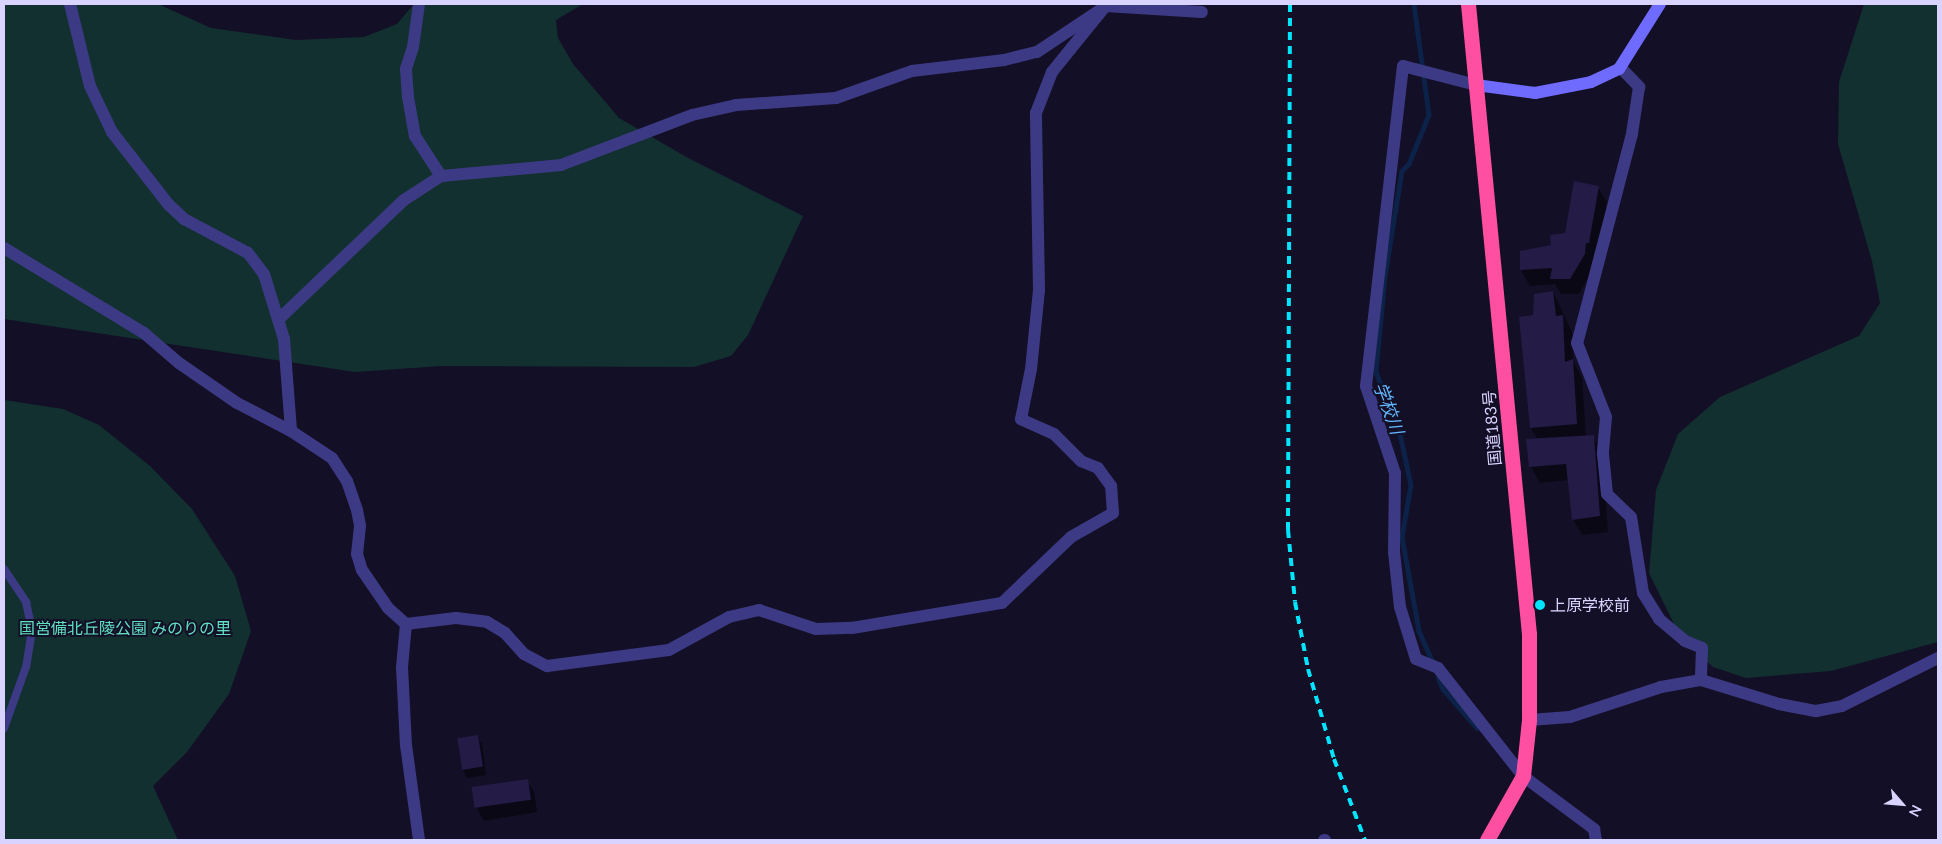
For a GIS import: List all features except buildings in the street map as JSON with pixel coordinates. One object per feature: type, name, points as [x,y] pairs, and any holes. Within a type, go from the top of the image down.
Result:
[{"type":"highway","name":"国道183号","points":[[1468,4],[1529,634],[1529,720],[1523,776],[1487,840]]},
{"type":"street","points":[[70,4],[90,86],[112,132],[168,204],[184,219],[248,253],[264,274],[284,339],[292,431]]},
{"type":"street","points":[[419,4],[413,47],[406,69],[408,97],[415,136],[441,176]]},
{"type":"street","points":[[1596,840],[1594,829],[1523,776],[1438,668],[1416,659],[1400,607],[1394,552],[1395,473],[1366,386],[1403,66],[1476,85],[1535,93],[1591,82],[1620,67],[1660,4]]},
{"type":"street","points":[[279,319],[404,200],[441,176],[560,165],[692,115],[736,104],[836,98],[912,71],[1021,56],[1037,52],[1106,5],[1202,12]]},
{"type":"street","points":[[406,624],[456,618],[487,622],[505,633],[524,654],[547,666],[669,650],[729,617],[759,610],[816,629],[852,628],[1002,603],[1071,537],[1113,512],[1110,486],[1098,468],[1081,460],[1054,434],[1022,419],[1031,369],[1038,290],[1036,113],[1052,72],[1106,5]]},
{"type":"street","points":[[1620,67],[1639,86],[1633,125],[1577,343],[1606,416],[1603,454],[1607,494],[1632,517],[1643,593],[1659,619],[1685,641],[1702,648],[1701,680]]},
{"type":"street","points":[[4,248],[124,319],[237,403],[292,431],[318,447],[340,467],[357,510],[360,526],[357,554],[362,570],[383,602],[406,624]]},
{"type":"street","points":[[406,624],[402,667],[405,726],[419,840]]},
{"type":"street","points":[[1529,720],[1570,717],[1660,687],[1701,680],[1780,704],[1816,711],[1842,706],[1938,658]]},
{"type":"lane","points":[[4,569],[26,602],[32,630],[26,667],[4,728]]},
{"type":"green space","points":[[4,4],[158,4],[211,28],[296,40],[364,37],[397,24],[414,4],[583,4],[556,20],[558,38],[573,64],[619,118],[688,158],[803,216],[748,335],[731,356],[694,367],[441,366],[355,372],[4,319]]},
{"type":"green space","points":[[1864,4],[1938,4],[1938,642],[1831,671],[1746,678],[1713,667],[1680,636],[1649,573],[1656,490],[1678,434],[1720,397],[1859,336],[1880,303],[1872,261],[1838,144],[1839,82]]},
{"type":"green space","name":"国営備北丘陵公園 みのりの里","points":[[4,400],[63,409],[99,425],[150,466],[192,509],[235,576],[251,631],[229,694],[187,752],[153,786],[178,840],[4,840]]},
{"type":"waterway","name":"学校川","points":[[1414,4],[1429,115],[1409,164],[1402,171],[1385,276],[1376,372],[1399,429],[1411,485],[1402,537],[1419,631],[1433,663]]},
{"type":"waterway","name":"学校川","points":[[1438,677],[1443,689],[1477,728]]},
{"type":"railway","points":[[1290,4],[1288,530],[1295,602],[1308,669],[1334,759],[1365,840]]},
{"type":"place","name":"上原学校前","points":[[1540,605]]}]
